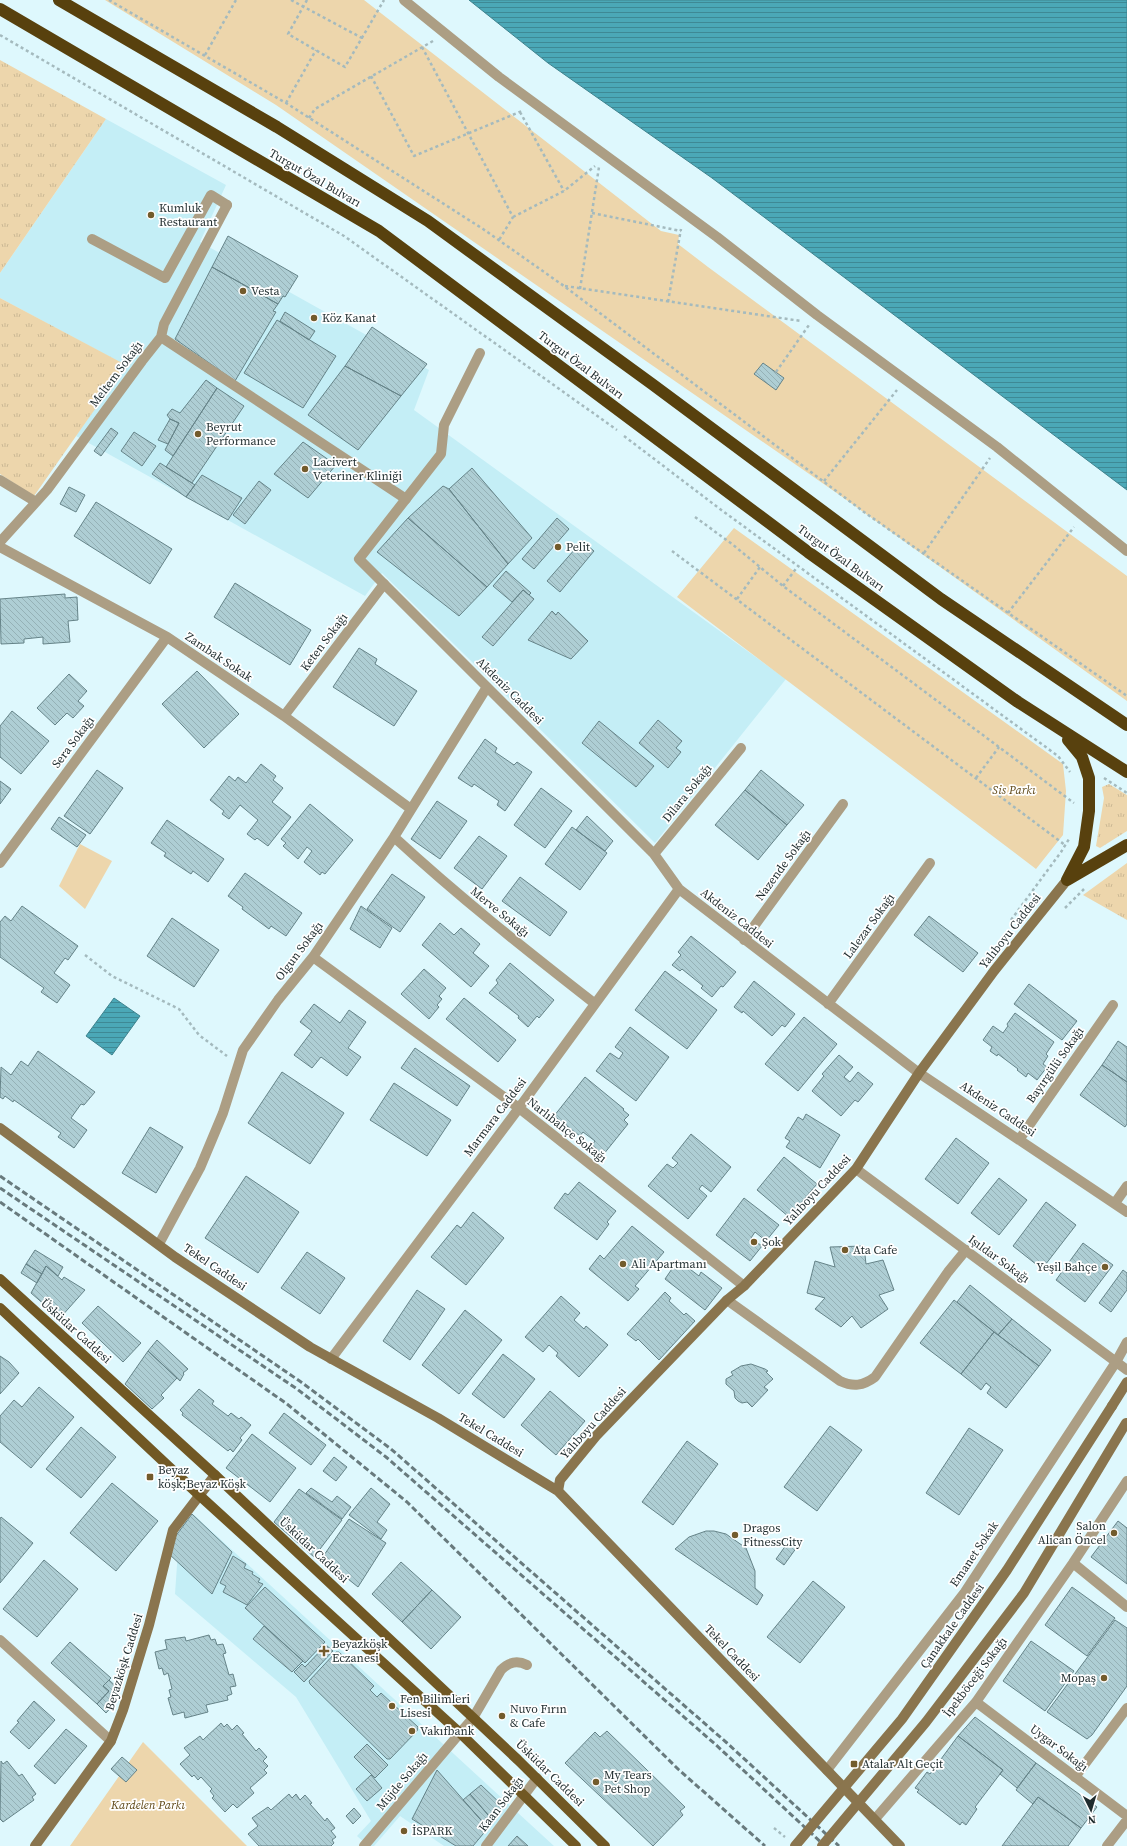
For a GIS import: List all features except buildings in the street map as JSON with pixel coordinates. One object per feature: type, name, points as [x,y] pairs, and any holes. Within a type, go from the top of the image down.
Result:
[{"type":"highway","name":"Turgut Özal Bulvarı","points":[[59,0],[277,127],[428,221],[652,384],[941,599],[1127,725]]},
{"type":"highway","name":"Turgut Özal Bulvarı","points":[[0,9],[379,231],[808,552],[1018,702],[1127,772]]},
{"type":"highway","points":[[1062,731],[1082,757],[1089,778],[1089,811],[1084,847],[1067,880]]},
{"type":"highway","points":[[1067,880],[1127,844]]},
{"type":"main road","name":"Üsküdar Caddesi","points":[[2,1285],[215,1475],[537,1778],[605,1846]]},
{"type":"main road","points":[[0,1308],[199,1496],[460,1732],[576,1846]]},
{"type":"street","points":[[404,0],[537,104],[684,213],[817,315],[997,447],[1127,551]]},
{"type":"street","name":"Meltem Sokağı","points":[[0,542],[36,502],[161,337],[164,324],[227,205],[211,195],[165,278],[92,239]]},
{"type":"street","points":[[161,337],[406,499],[441,454],[444,425],[480,353]]},
{"type":"street","points":[[0,480],[36,502]]},
{"type":"street","name":"Akdeniz Caddesi","points":[[406,499],[359,559],[654,854],[678,889],[919,1073],[1127,1212]]},
{"type":"street","name":"Zambak Sokak","points":[[0,547],[167,637],[284,716],[411,809]]},
{"type":"street","name":"Keten Sokağı","points":[[284,716],[384,584]]},
{"type":"street","name":"Sera Sokağı","points":[[0,863],[167,637]]},
{"type":"street","name":"Olgun Sokağı","points":[[159,1244],[200,1168],[223,1113],[243,1050],[278,1000],[313,957],[394,837],[487,687]]},
{"type":"street","name":"Dilara Sokağı","points":[[654,854],[741,748]]},
{"type":"street","name":"Nazende Sokağı","points":[[744,940],[843,804]]},
{"type":"street","name":"Merve Sokağı","points":[[394,837],[438,877],[509,937],[594,1003]]},
{"type":"street","name":"Lalezar Sokağı","points":[[828,1004],[930,863]]},
{"type":"street","name":"Yalıboyu Caddesi","points":[[558,1491],[560,1480],[596,1436],[727,1300],[744,1286],[856,1169],[919,1073],[994,971],[1067,880]]},
{"type":"street","name":"Marmara Caddesi","points":[[331,1359],[519,1108],[678,889]]},
{"type":"street","name":"Narlıbahçe Sokağı","points":[[313,957],[519,1108],[744,1286]]},
{"type":"street","name":"Bayırgülü Sokağı","points":[[1020,1140],[1113,1005]]},
{"type":"street","name":"Tekel Caddesi","points":[[0,1128],[159,1244],[310,1347],[438,1418],[558,1491],[900,1846]]},
{"type":"street","name":"Işıldar Sokağı","points":[[856,1169],[1127,1370]]},
{"type":"street","points":[[1115,1203],[1127,1186]]},
{"type":"street","points":[[727,1300],[840,1381],[854,1385],[861,1385],[875,1377],[948,1272],[966,1250]]},
{"type":"street","name":"Emanet Sokak","points":[[827,1770],[965,1592],[1116,1362],[1127,1342]]},
{"type":"street","name":"Çanakkale Caddesi","points":[[794,1846],[902,1719],[1007,1570],[1127,1382]]},
{"type":"street","points":[[822,1846],[926,1722],[1024,1593],[1127,1422]]},
{"type":"street","name":"Beyazköşk Caddesi","points":[[36,1846],[111,1741],[123,1710],[149,1625],[173,1530],[215,1475]]},
{"type":"street","name":"İpekböceği Sokağı","points":[[875,1819],[976,1702],[1073,1563],[1127,1481]]},
{"type":"street","points":[[1073,1563],[1127,1607]]},
{"type":"street","points":[[0,1640],[111,1741]]},
{"type":"street","name":"Müjde Sokağı","points":[[364,1846],[473,1718],[501,1670],[505,1666],[516,1662],[521,1662],[528,1665]]},
{"type":"street","name":"Uygar Sokağı","points":[[976,1702],[1127,1816]]},
{"type":"street","points":[[1075,1777],[1127,1708]]},
{"type":"street","name":"Kaan Sokağı","points":[[486,1846],[537,1778]]},
{"type":"street","points":[[1107,1846],[1127,1820]]},
{"type":"path","points":[[109,0],[286,103],[499,240],[564,286],[824,482],[1127,696]]},
{"type":"path","points":[[205,55],[236,0]]},
{"type":"path","points":[[291,0],[362,38]]},
{"type":"path","points":[[308,0],[288,34],[345,66],[384,0]]},
{"type":"path","points":[[309,118],[315,109],[446,34]]},
{"type":"path","points":[[0,35],[344,236],[619,432],[720,509],[1058,756],[1071,774]]},
{"type":"path","points":[[422,47],[513,217]]},
{"type":"path","points":[[286,103],[316,50]]},
{"type":"path","points":[[371,76],[414,156],[537,104]]},
{"type":"path","points":[[520,112],[564,192]]},
{"type":"path","points":[[499,240],[513,217],[564,192],[599,163],[580,289]]},
{"type":"path","points":[[592,213],[681,231]]},
{"type":"path","points":[[668,302],[684,213]]},
{"type":"path","points":[[564,286],[811,323],[776,372]]},
{"type":"path","points":[[824,482],[904,379]]},
{"type":"path","points":[[924,554],[997,447]]},
{"type":"path","points":[[1008,613],[1083,516]]},
{"type":"path","points":[[695,517],[732,544],[783,586],[1078,806]]},
{"type":"path","points":[[672,551],[1065,846]]},
{"type":"path","points":[[783,586],[798,566]]},
{"type":"path","points":[[736,599],[760,567]]},
{"type":"path","points":[[976,778],[999,747]]},
{"type":"path","points":[[1011,920],[1071,836]]},
{"type":"path","points":[[1064,909],[1085,888]]},
{"type":"path","points":[[85,954],[112,976],[179,1009],[199,1035],[239,1065]]},
{"type":"shaded area","points":[[106,119],[226,185],[200,242],[429,370],[414,410],[786,679],[655,843],[382,573],[365,596],[76,436],[125,365],[0,298],[0,273]]},
{"type":"shaded area","points":[[194,1515],[554,1846],[444,1846],[400,1816],[374,1846],[368,1846],[357,1836],[371,1821],[296,1697],[175,1594],[179,1536]]},
{"type":"green space","points":[[105,0],[364,0],[661,231],[679,235],[678,244],[708,267],[1127,576],[1127,701],[841,496],[276,105]]},
{"type":"green space","points":[[0,60],[106,119],[0,273]]},
{"type":"green space","points":[[0,298],[126,365],[34,496],[0,474]]},
{"type":"green space","name":"Sis Parkı","points":[[734,528],[1063,764],[1066,791],[1063,835],[1036,869],[677,597]]},
{"type":"green space","points":[[1109,784],[1127,795],[1127,831],[1100,848],[1096,846],[1104,798],[1102,787]]},
{"type":"green space","points":[[80,844],[112,861],[85,909],[59,886]]},
{"type":"green space","points":[[1127,863],[1127,920],[1083,895]]},
{"type":"green space","name":"Kardelen Parkı","points":[[143,1742],[247,1846],[70,1846]]},
{"type":"water","points":[[469,0],[1127,0],[1127,490],[712,178],[548,63]]},
{"type":"water","points":[[114,998],[140,1016],[112,1055],[86,1036]]},
{"type":"railway","points":[[0,1176],[301,1382],[391,1449],[727,1743],[839,1846]]},
{"type":"railway","points":[[0,1188],[297,1389],[386,1457],[715,1744],[825,1846]]},
{"type":"railway","points":[[0,1202],[287,1404],[407,1502],[678,1769],[765,1846]]},
{"type":"place","name":"Kumluk Restaurant","points":[[151,215]]},
{"type":"place","name":"Vesta","points":[[243,291]]},
{"type":"place","name":"Köz Kanat","points":[[314,318]]},
{"type":"place","name":"Beyrut Performance","points":[[198,434]]},
{"type":"place","name":"Lacivert Veteriner Kliniği","points":[[305,469]]},
{"type":"place","name":"Pelit","points":[[558,547]]},
{"type":"place","name":"Şok","points":[[754,1242]]},
{"type":"place","name":"Ata Cafe","points":[[845,1250]]},
{"type":"place","name":"Ali Apartmanı","points":[[623,1264]]},
{"type":"place","name":"Yeşil Bahçe","points":[[1105,1267]]},
{"type":"place","name":"Beyaz köşk;Beyaz Köşk","points":[[150,1477]]},
{"type":"place","name":"Salon Alican Öncel","points":[[1114,1533]]},
{"type":"place","name":"Dragos FitnessCity","points":[[735,1535]]},
{"type":"place","name":"Beyazköşk Eczanesi","points":[[324,1651]]},
{"type":"place","name":"Mopaş","points":[[1104,1678]]},
{"type":"place","name":"Fen Bilimleri Lisesi","points":[[392,1706]]},
{"type":"place","name":"Nuvo Fırın & Cafe","points":[[502,1716]]},
{"type":"place","name":"Vakıfbank","points":[[412,1731]]},
{"type":"place","name":"Atalar Alt Geçit","points":[[854,1764]]},
{"type":"place","name":"My Tears Pet Shop","points":[[596,1782]]},
{"type":"place","name":"İSPARK","points":[[404,1831]]}]
